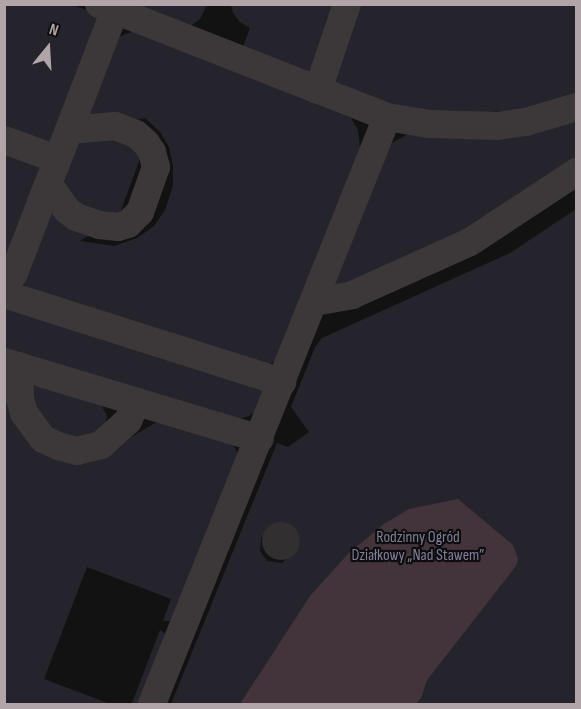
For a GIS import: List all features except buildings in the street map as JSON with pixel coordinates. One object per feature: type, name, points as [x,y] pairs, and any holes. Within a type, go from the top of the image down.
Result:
[{"type":"lane","points":[[318,90],[346,4]]},
{"type":"lane","points":[[282,382],[4,292],[69,130],[107,8],[387,117],[429,124],[497,126],[526,122],[576,108]]},
{"type":"lane","points":[[152,705],[171,630],[260,439],[387,117]]},
{"type":"lane","points":[[47,188],[55,193],[67,210],[76,217],[99,225],[118,227],[128,224],[140,212],[156,167],[152,152],[146,143],[136,134],[115,126],[69,130]]},
{"type":"lane","points":[[4,140],[57,159]]},
{"type":"lane","points":[[314,302],[352,295],[470,242],[576,172]]},
{"type":"lane","points":[[136,402],[128,421],[101,445],[77,452],[58,447],[43,439],[24,413],[12,364],[260,439]]},
{"type":"green space","points":[[4,5],[72,5],[103,16],[54,143],[5,133]]},
{"type":"green space","points":[[116,5],[207,5],[200,19],[184,27]]},
{"type":"green space","points":[[231,5],[340,5],[314,81],[241,52],[250,28],[240,22],[233,13]]},
{"type":"green space","points":[[353,5],[576,5],[576,97],[534,110],[426,115],[327,85]]},
{"type":"green space","points":[[134,31],[351,118],[358,130],[361,156],[277,360],[268,365],[25,288],[23,280],[49,207],[96,231],[80,241],[114,246],[137,238],[154,226],[165,210],[173,186],[173,166],[169,147],[160,132],[145,118],[125,123],[82,122],[116,38]]},
{"type":"green space","points":[[576,115],[576,165],[485,227],[327,291],[384,149],[395,141],[408,134]]},
{"type":"green space","points":[[114,134],[141,156],[120,213],[85,213],[63,187],[75,143]]},
{"type":"green space","points":[[5,146],[44,169],[5,265]]},
{"type":"green space","name":"Rodzinny Ogród Działkowy „Nad Stawem”","points":[[576,209],[576,704],[171,704],[277,443],[288,447],[309,432],[291,407],[315,347],[322,338],[510,253]]},
{"type":"green space","points":[[4,303],[271,385],[259,409],[249,416],[236,420],[5,355]]},
{"type":"green space","points":[[36,385],[102,406],[107,416],[105,427],[75,444],[38,423],[31,390]]},
{"type":"green space","points":[[5,393],[25,436],[128,439],[155,423],[170,422],[231,442],[240,456],[171,621],[163,621],[171,599],[87,567],[44,679],[110,704],[5,704]]},
{"type":"green space","points":[[160,630],[166,634],[138,704],[132,703]]},
{"type":"shaded area","points":[[458,499],[513,545],[518,559],[516,566],[427,680],[421,698],[416,704],[240,704],[310,596],[348,554],[384,524],[409,509]]}]
